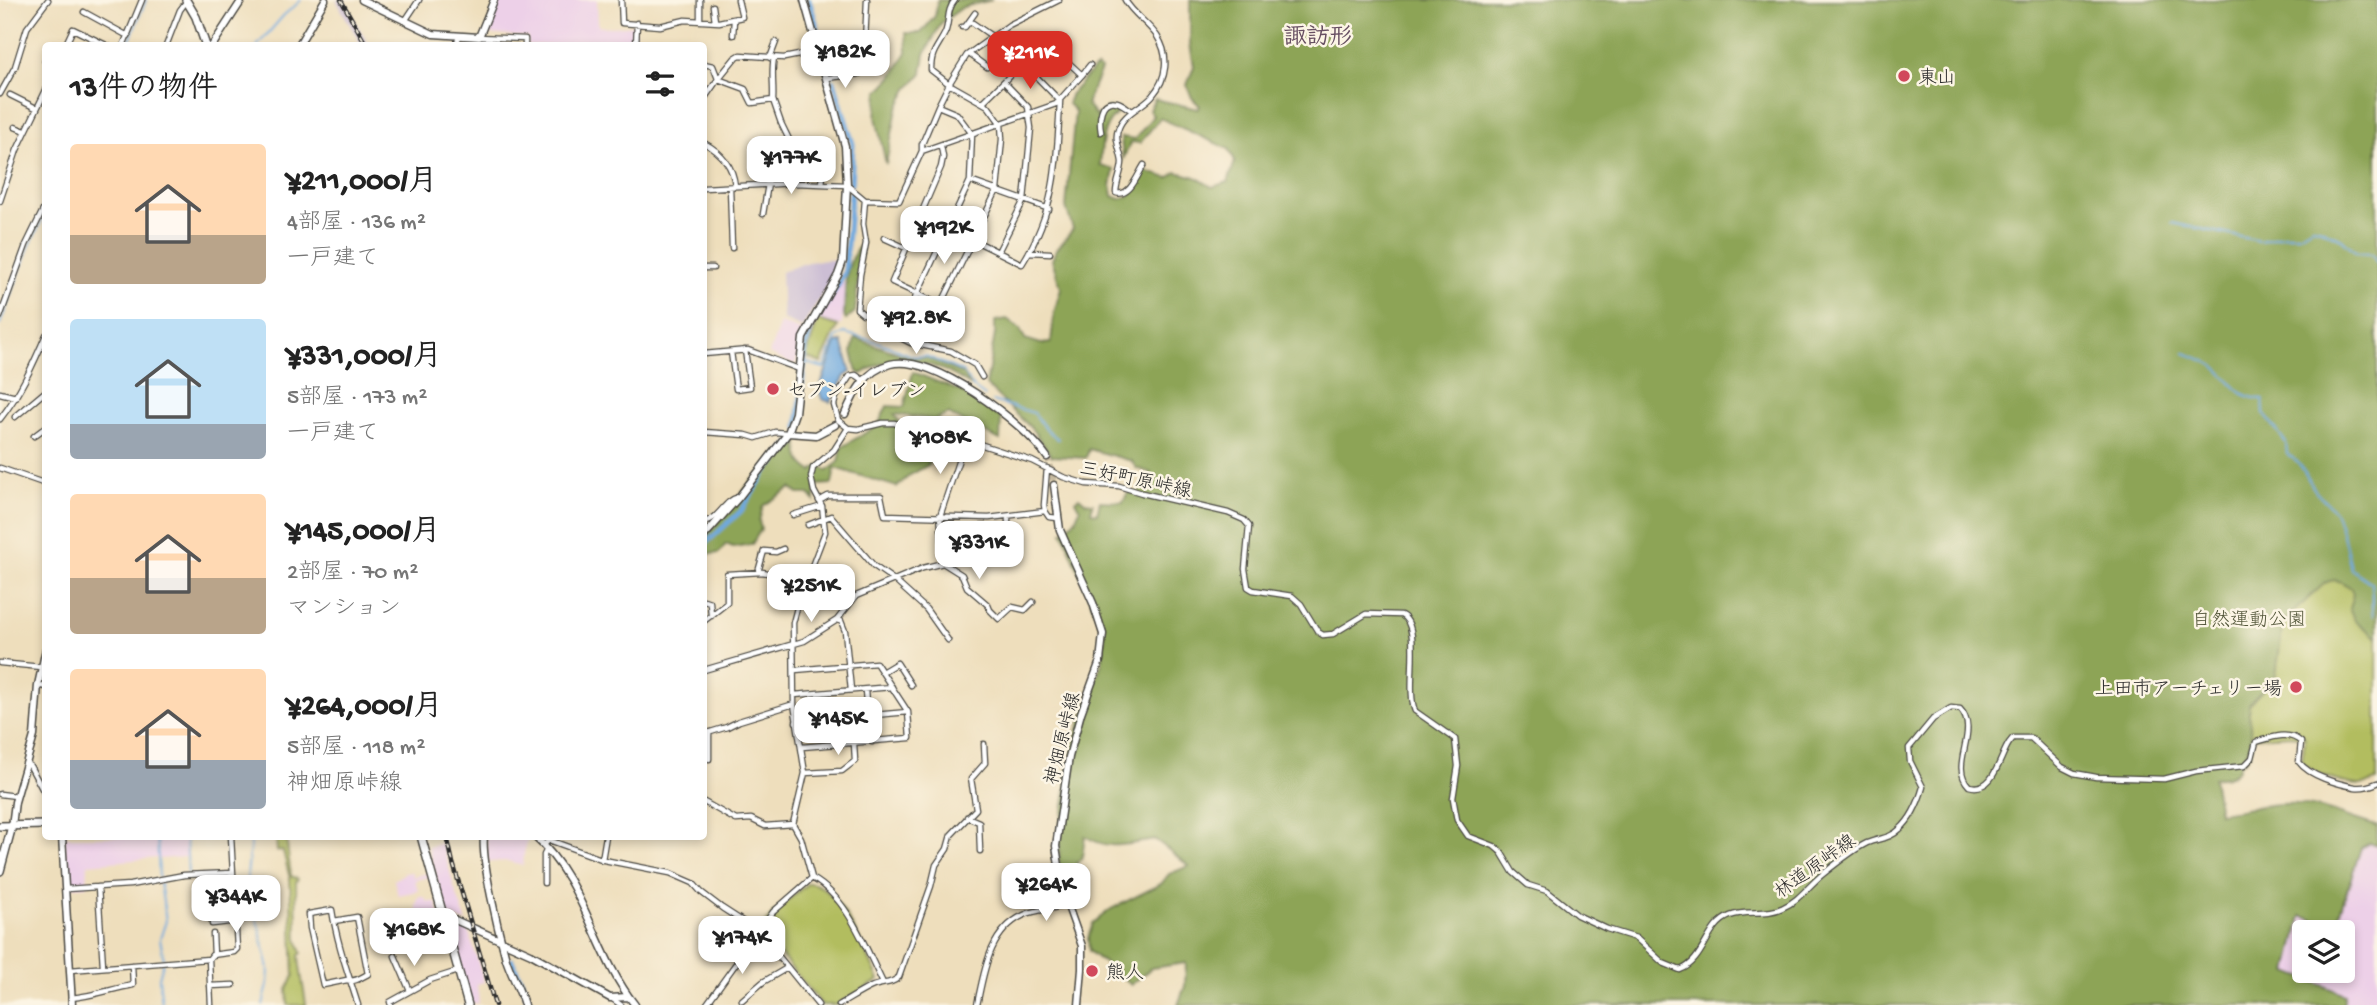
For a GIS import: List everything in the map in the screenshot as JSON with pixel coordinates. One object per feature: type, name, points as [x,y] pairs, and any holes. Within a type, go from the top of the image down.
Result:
[{"type":"main road","points":[[187,1],[205,42]]},
{"type":"main road","points":[[0,826],[42,825]]},
{"type":"main road","points":[[0,871],[12,826]]},
{"type":"main road","points":[[422,840],[468,1005]]},
{"type":"street","points":[[0,94],[15,67],[27,28],[48,0]]},
{"type":"street","points":[[125,42],[142,0]]},
{"type":"street","points":[[178,0],[187,1]]},
{"type":"street","points":[[215,42],[242,0]]},
{"type":"street","points":[[300,42],[325,0]]},
{"type":"street","points":[[362,0],[433,34],[525,39],[525,42]]},
{"type":"street","points":[[405,22],[419,0]]},
{"type":"street","points":[[479,37],[494,0]]},
{"type":"street","points":[[621,0],[622,23],[660,26],[676,21],[734,20],[742,17],[738,0]]},
{"type":"street","points":[[700,0],[700,20]]},
{"type":"street","points":[[707,533],[779,448],[788,433],[795,413],[805,333],[841,269],[847,185],[845,146],[804,0]]},
{"type":"street","points":[[828,78],[859,74],[862,71],[867,0]]},
{"type":"street","points":[[941,146],[941,167],[892,282],[941,305],[997,190],[1002,139],[1001,124],[984,101],[932,73],[933,51],[946,30],[947,14],[955,0]]},
{"type":"street","points":[[707,188],[795,183],[847,185],[865,200],[899,201],[948,84],[969,54],[1009,25],[1059,0]]},
{"type":"street","points":[[1125,0],[1158,37],[1166,61],[1166,70],[1152,96],[1132,111],[1116,132],[1122,164],[1116,193],[1126,193],[1144,164]]},
{"type":"street","points":[[168,42],[180,10],[187,1]]},
{"type":"street","points":[[713,6],[715,21]]},
{"type":"street","points":[[84,12],[128,36]]},
{"type":"street","points":[[962,27],[965,27],[975,13]]},
{"type":"street","points":[[733,35],[734,20]]},
{"type":"street","points":[[970,21],[993,37]]},
{"type":"street","points":[[636,42],[637,23]]},
{"type":"street","points":[[67,42],[74,29],[100,42]]},
{"type":"street","points":[[457,42],[459,36]]},
{"type":"street","points":[[776,41],[772,58],[773,100],[799,160],[795,183]]},
{"type":"street","points":[[984,101],[1045,41],[1082,75]]},
{"type":"street","points":[[707,95],[740,55],[772,58],[820,51]]},
{"type":"street","points":[[969,54],[987,67]]},
{"type":"street","points":[[921,214],[1022,264],[1049,209],[1060,101],[1023,63]]},
{"type":"street","points":[[707,65],[713,66],[718,79],[745,89],[752,103],[773,100]]},
{"type":"street","points":[[922,151],[1056,104],[1090,65]]},
{"type":"street","points":[[998,252],[1024,200],[1031,128],[1028,107],[1003,82]]},
{"type":"street","points":[[10,95],[36,108]]},
{"type":"street","points":[[0,201],[17,150],[42,99]]},
{"type":"street","points":[[1101,132],[1101,109],[1108,103],[1116,102],[1132,111]]},
{"type":"street","points":[[865,200],[863,224],[866,243],[856,309],[863,314],[878,313],[904,322],[970,181],[972,134],[957,114],[938,106]]},
{"type":"street","points":[[15,127],[25,131]]},
{"type":"street","points":[[792,144],[804,143]]},
{"type":"street","points":[[707,145],[730,165],[732,248]]},
{"type":"street","points":[[822,184],[826,151]]},
{"type":"street","points":[[763,159],[768,184],[763,214]]},
{"type":"street","points":[[970,181],[1049,209]]},
{"type":"street","points":[[0,317],[26,245],[42,212]]},
{"type":"street","points":[[884,238],[906,248]]},
{"type":"street","points":[[1030,252],[1050,253]]},
{"type":"street","points":[[707,268],[713,268]]},
{"type":"street","points":[[894,319],[891,333],[911,342],[951,351],[975,365],[982,377]]},
{"type":"street","points":[[0,419],[16,397],[42,343]]},
{"type":"street","points":[[707,354],[745,351],[765,355],[799,369]]},
{"type":"street","points":[[731,352],[736,389],[750,387],[745,351]]},
{"type":"street","points":[[845,414],[863,380],[878,369],[897,363],[916,365],[944,374],[961,384],[1002,414],[1040,447],[1047,457]]},
{"type":"street","points":[[863,380],[856,375],[850,376],[835,402],[836,416],[842,425],[848,428],[834,450],[813,467],[811,472],[814,491],[825,517],[825,532],[794,615],[794,705],[805,773],[793,824],[801,838],[812,878],[834,894],[859,935],[883,983]]},
{"type":"street","points":[[0,393],[16,397]]},
{"type":"street","points":[[15,417],[42,394]]},
{"type":"street","name":"三好町原峠線","points":[[848,428],[894,423],[961,438],[1012,454],[1086,484],[1119,486],[1228,513],[1244,520],[1249,526]]},
{"type":"street","points":[[707,432],[762,438],[775,432],[816,435],[835,425]]},
{"type":"street","points":[[34,436],[42,430]]},
{"type":"street","points":[[943,562],[940,516],[960,456],[961,438]]},
{"type":"street","points":[[0,468],[42,483]]},
{"type":"street","points":[[1047,468],[1045,511],[1049,517],[1058,518]]},
{"type":"street","name":"神畑原峠線","points":[[1054,485],[1058,518],[1066,545],[1104,634],[1100,661],[1073,739],[1060,807],[1056,846],[1067,905],[1082,946],[1079,1005]]},
{"type":"street","points":[[793,515],[820,503],[828,496],[881,496],[885,515],[989,518],[1045,511]]},
{"type":"street","points":[[707,521],[713,519],[732,499],[739,497]]},
{"type":"street","points":[[808,525],[831,516],[874,566],[926,609],[948,640]]},
{"type":"street","points":[[707,669],[815,636],[836,620],[856,596],[943,562],[972,543],[1004,536],[1008,528],[1008,517]]},
{"type":"street","name":"林道原峠線","points":[[1249,526],[1245,569],[1248,587],[1293,596],[1318,632],[1323,635],[1333,634],[1366,614],[1407,617],[1412,627],[1413,641],[1410,686],[1412,704],[1415,711],[1455,739],[1458,766],[1453,798],[1457,820],[1462,829],[1476,841],[1494,846],[1501,852],[1513,872],[1528,885],[1546,891],[1577,915],[1607,929],[1636,938],[1663,963],[1680,970],[1691,963],[1721,921],[1730,916],[1772,912],[1783,908],[1855,850],[1865,844],[1891,837],[1903,827],[1923,787],[1909,756],[1909,748],[1933,719],[1951,708],[1959,709],[1966,719],[1962,775],[1969,786],[1976,788],[1990,780],[2013,738],[2031,738],[2062,767],[2074,773],[2096,777],[2164,779],[2196,771],[2244,766],[2252,758],[2256,742],[2277,736],[2295,737],[2301,742],[2299,762],[2306,769],[2354,787],[2377,783]]},
{"type":"street","points":[[758,572],[764,551],[776,552],[783,549]]},
{"type":"street","points":[[943,562],[962,575],[967,587],[988,605],[999,619],[1012,607],[1025,610],[1033,602]]},
{"type":"street","points":[[707,619],[727,603],[727,574],[758,572],[809,575]]},
{"type":"street","points":[[707,601],[710,602],[711,616]]},
{"type":"street","points":[[836,620],[843,624],[851,690]]},
{"type":"street","points":[[0,663],[41,667]]},
{"type":"street","points":[[12,826],[17,796],[36,727],[42,686],[42,663]]},
{"type":"street","points":[[795,670],[876,663],[908,712],[910,738],[802,747]]},
{"type":"street","points":[[882,672],[897,663],[911,685]]},
{"type":"street","points":[[794,695],[893,687]]},
{"type":"street","points":[[865,690],[872,742]]},
{"type":"street","points":[[707,734],[739,720],[794,705]]},
{"type":"street","points":[[796,722],[908,712]]},
{"type":"street","points":[[707,742],[709,759]]},
{"type":"street","points":[[805,773],[842,771],[855,761],[854,744]]},
{"type":"street","points":[[839,1005],[871,987],[888,984],[899,977],[936,865],[947,849],[951,835],[976,809],[971,779],[985,763],[984,744]]},
{"type":"street","points":[[26,764],[30,766],[42,788]]},
{"type":"street","points":[[0,794],[17,796]]},
{"type":"street","points":[[707,804],[736,820],[751,819],[765,826],[793,824]]},
{"type":"street","points":[[967,817],[979,822],[980,851]]},
{"type":"street","points":[[62,840],[72,1002],[109,989],[133,985],[132,965]]},
{"type":"street","points":[[69,970],[212,957],[234,952],[237,949],[231,840]]},
{"type":"street","points":[[484,840],[485,862],[502,940],[523,1005]]},
{"type":"street","points":[[538,840],[569,880],[628,997],[635,1005]]},
{"type":"street","points":[[544,883],[544,855],[549,840],[602,860],[670,873],[694,883],[722,908],[759,932],[818,1005]]},
{"type":"street","points":[[602,860],[605,840]]},
{"type":"street","points":[[65,889],[146,882],[184,875],[233,873]]},
{"type":"street","points":[[706,1005],[772,912],[812,878]]},
{"type":"street","points":[[98,887],[103,967]]},
{"type":"street","points":[[977,1005],[990,949],[1012,922],[1034,912],[1067,905]]},
{"type":"street","points":[[334,921],[357,916],[369,974],[350,981],[323,985],[309,914],[332,910],[338,946],[350,981],[358,1005]]},
{"type":"street","points":[[444,915],[531,954],[621,1005]]},
{"type":"street","points":[[212,924],[256,917]]},
{"type":"street","points":[[211,1005],[213,934]]},
{"type":"street","points":[[395,956],[410,991]]},
{"type":"street","points":[[742,1000],[763,982],[787,968]]},
{"type":"street","points":[[391,1005],[390,1002],[430,980],[458,971]]},
{"type":"street","points":[[210,986],[233,985]]},
{"type":"street","points":[[610,998],[628,997]]},
{"type":"shaded area","points":[[336,0],[343,0],[367,42],[359,42]]},
{"type":"shaded area","points":[[500,0],[597,0],[598,26],[635,25],[634,42],[528,42],[527,37],[485,34]]},
{"type":"shaded area","points":[[838,260],[837,269],[802,328],[783,320],[781,272],[808,262]]},
{"type":"shaded area","points":[[841,282],[845,283],[842,324],[838,326],[818,320]]},
{"type":"shaded area","points":[[780,323],[801,330],[796,363],[792,364],[769,354]]},
{"type":"shaded area","points":[[64,840],[156,840],[157,858],[88,864],[87,886],[68,887]]},
{"type":"shaded area","points":[[158,840],[185,840],[186,857],[159,859]]},
{"type":"shaded area","points":[[486,840],[528,840],[523,866],[508,861],[488,862]]},
{"type":"shaded area","points":[[442,843],[467,923],[449,915],[445,910],[428,847]]},
{"type":"shaded area","points":[[2370,843],[2377,845],[2377,1005],[2343,1005],[2344,994],[2315,983],[2355,983],[2355,920],[2337,920],[2361,848]]},
{"type":"shaded area","points":[[412,872],[413,877],[428,873],[429,877],[415,880],[418,891],[398,895],[394,880]]},
{"type":"shaded area","points":[[419,897],[424,897],[428,902],[436,902],[446,937],[430,939],[427,918],[418,919],[416,905]]},
{"type":"shaded area","points":[[2301,915],[2318,920],[2300,920]]},
{"type":"shaded area","points":[[456,923],[468,929],[484,982],[477,984],[479,1003],[470,1004],[449,925]]},
{"type":"shaded area","points":[[2292,955],[2292,974],[2288,973]]},
{"type":"green space","points":[[938,0],[992,0],[963,7],[941,23],[925,54],[922,73],[908,89],[897,109],[886,164],[876,117],[878,92],[892,77],[907,52],[906,33],[921,33],[935,16]]},
{"type":"green space","name":"自然運動公園","points":[[1190,0],[2377,0],[2377,638],[2355,620],[2349,609],[2353,594],[2351,588],[2335,580],[2325,583],[2286,619],[2282,629],[2276,676],[2249,704],[2250,744],[2238,769],[2231,775],[2213,778],[2219,813],[2268,805],[2297,804],[2327,810],[2377,826],[2377,845],[2370,843],[2361,848],[2337,920],[2315,920],[2301,916],[2300,920],[2292,920],[2292,955],[2288,972],[2292,974],[2292,983],[2316,983],[2345,994],[2343,1005],[1178,1005],[1185,986],[1186,963],[1151,968],[1131,985],[1089,951],[1088,938],[1093,923],[1111,909],[1161,884],[1169,874],[1189,866],[1156,840],[1111,845],[1085,836],[1082,858],[1076,864],[1075,874],[1061,874],[1059,861],[1060,833],[1071,756],[1102,662],[1105,637],[1063,532],[1075,520],[1080,509],[1075,501],[1079,497],[1085,502],[1093,503],[1091,512],[1097,513],[1100,501],[1123,502],[1128,492],[1137,494],[1151,473],[1136,468],[1132,461],[1089,449],[1086,458],[1052,456],[1031,428],[986,385],[995,321],[1007,319],[1020,329],[1025,339],[1041,344],[1051,343],[1054,313],[1061,288],[1052,260],[1073,229],[1066,207],[1075,111],[1068,104],[1070,95],[1093,69],[1097,67],[1101,70],[1086,104],[1096,116],[1108,107],[1121,110],[1106,128],[1101,149],[1100,166],[1114,169],[1111,186],[1113,196],[1120,199],[1129,196],[1145,171],[1168,178],[1177,172],[1196,177],[1212,187],[1228,182],[1235,161],[1229,149],[1160,118],[1140,143],[1131,142],[1123,159],[1121,137],[1135,139],[1153,116],[1149,110],[1155,99],[1198,109],[1200,106],[1192,98],[1187,85],[1194,66],[1190,45]]},
{"type":"green space","points":[[862,242],[855,312],[846,319],[845,286],[848,269]]},
{"type":"green space","points":[[818,320],[838,326],[821,363],[806,357]]},
{"type":"green space","points":[[855,338],[912,358],[926,357],[963,374],[971,386],[946,371],[918,362],[889,362],[862,374],[857,372],[852,352]]},
{"type":"green space","points":[[913,372],[962,392],[1001,418],[1000,440],[948,414],[935,420],[894,414],[930,464],[910,475],[897,487],[835,468],[832,484],[816,485],[815,501],[809,494],[798,494],[791,488],[763,506],[759,521],[761,529],[752,544],[733,547],[726,544],[719,553],[707,556],[707,535],[753,479],[798,443],[802,463],[812,471],[820,465],[827,471],[839,462],[842,447],[878,425],[887,406],[904,407]]},
{"type":"green space","name":"自然運動公園","points":[[2088,517],[2377,587],[2377,781],[2364,785],[2354,784],[2328,778],[2312,770],[2302,761],[2305,737],[2292,735],[2253,737],[2249,756],[2244,761],[2231,765],[2205,766]]},
{"type":"green space","points":[[276,840],[286,840],[291,876],[298,879],[297,939],[302,953],[299,955],[306,1005],[288,1005],[287,989],[294,976],[290,879],[283,851],[277,851]]},
{"type":"green space","points":[[808,883],[819,886],[830,894],[840,907],[859,938],[879,980],[836,1005],[822,1005],[763,934],[763,926],[773,913]]},
{"type":"water","points":[[842,342],[851,372],[845,376],[830,402],[822,399],[819,390],[836,343]]},
{"type":"waterway","points":[[129,42],[146,0]]},
{"type":"waterway","points":[[809,0],[832,74]]},
{"type":"waterway","points":[[260,42],[297,4]]},
{"type":"waterway","points":[[834,81],[853,144],[851,184]]},
{"type":"waterway","points":[[818,316],[845,270],[851,193]]},
{"type":"waterway","points":[[0,324],[42,220]]},
{"type":"waterway","points":[[2172,223],[2260,241],[2284,235],[2299,235],[2312,227],[2319,228],[2342,239],[2357,253],[2372,254],[2377,263]]},
{"type":"waterway","points":[[798,428],[806,345],[810,330]]},
{"type":"waterway","points":[[804,362],[824,368],[836,338],[844,333],[878,342],[913,356],[926,356],[963,372],[973,387],[985,396]]},
{"type":"waterway","points":[[2185,353],[2217,368],[2242,393],[2263,399],[2264,413],[2286,443],[2287,454],[2300,465],[2316,491],[2337,516],[2351,569],[2371,583],[2373,616]]},
{"type":"waterway","points":[[992,401],[1034,413],[1058,439]]},
{"type":"waterway","points":[[707,542],[741,511],[767,470],[795,439]]},
{"type":"waterway","points":[[157,840],[159,877]]},
{"type":"waterway","points":[[186,840],[188,874]]},
{"type":"waterway","points":[[251,840],[247,877],[269,969],[263,1005]]},
{"type":"waterway","points":[[193,877],[199,885]]},
{"type":"waterway","points":[[160,883],[166,921],[160,939],[164,959],[159,978],[162,1005]]},
{"type":"waterway","points":[[512,960],[529,1005]]},
{"type":"tunnel","points":[[1047,457],[1054,485]]},
{"type":"railway","points":[[341,0],[365,42]]},
{"type":"railway","points":[[448,840],[495,1005]]},
{"type":"place","name":"東山","points":[[1904,76]]},
{"type":"place","name":"セブン-イレブン","points":[[773,389]]},
{"type":"place","name":"上田市アーチェリー場","points":[[2296,687]]},
{"type":"place","name":"熊人","points":[[1092,971]]},
{"type":"district","name":"諏訪形","points":[[1318,35]]}]
